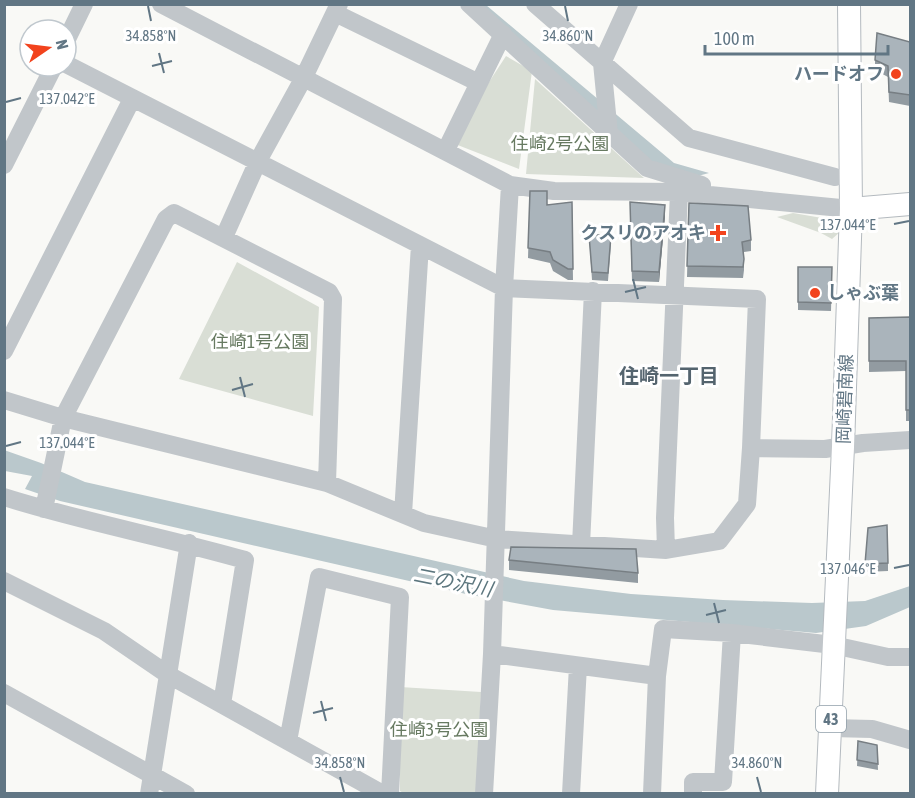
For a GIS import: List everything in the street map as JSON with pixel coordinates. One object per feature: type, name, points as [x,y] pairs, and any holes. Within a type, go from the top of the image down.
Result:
[{"type":"main road","name":"岡崎碧南線","points":[[827,794],[851,209],[849,4]]},
{"type":"main road","points":[[851,209],[910,204]]},
{"type":"street","points":[[77,18],[84,4]]},
{"type":"street","points":[[161,4],[303,80],[446,150],[510,185],[554,191],[679,192],[851,209]]},
{"type":"street","points":[[469,4],[503,34],[509,43],[609,130],[647,168],[702,185]]},
{"type":"street","points":[[535,4],[689,138],[835,177]]},
{"type":"street","points":[[609,130],[602,63],[629,4]]},
{"type":"street","points":[[224,237],[258,161],[303,80],[337,9],[479,83]]},
{"type":"street","points":[[446,150],[503,34]]},
{"type":"street","points":[[4,400],[63,418],[327,483],[424,523],[497,539],[666,550],[719,541],[747,504],[757,299],[504,288],[78,70]]},
{"type":"street","points":[[4,165],[48,78]]},
{"type":"street","points":[[4,351],[132,99]]},
{"type":"street","points":[[484,794],[497,539],[504,288],[510,185]]},
{"type":"street","points":[[666,550],[665,518],[679,192]]},
{"type":"street","points":[[44,503],[63,418],[166,219],[174,213],[329,292],[333,299],[327,483]]},
{"type":"street","points":[[404,513],[420,246]]},
{"type":"street","points":[[581,545],[593,291]]},
{"type":"street","points":[[751,448],[825,449],[862,443],[910,440]]},
{"type":"street","points":[[4,497],[44,503],[245,560],[222,704]]},
{"type":"street","points":[[149,794],[189,543]]},
{"type":"street","points":[[288,741],[319,577],[400,597],[390,794]]},
{"type":"street","points":[[4,581],[104,631],[167,674],[383,794]]},
{"type":"street","points":[[652,794],[657,676],[663,628],[732,633],[833,645],[888,657],[910,657]]},
{"type":"street","points":[[693,794],[693,782],[723,782],[732,633]]},
{"type":"street","points":[[492,654],[657,676]]},
{"type":"street","points":[[571,794],[578,666]]},
{"type":"street","points":[[4,693],[186,794]]},
{"type":"street","points":[[831,728],[872,729],[910,740]]},
{"type":"green space","points":[[506,56],[532,71],[519,169],[450,142]]},
{"type":"green space","name":"住崎2号公園","points":[[535,79],[644,178],[526,174]]},
{"type":"green space","points":[[793,213],[828,219],[840,232],[832,239],[777,217]]},
{"type":"green space","name":"住崎1号公園","points":[[237,262],[319,307],[313,416],[179,379]]},
{"type":"green space","name":"住崎3号公園","points":[[400,687],[481,692],[476,793],[405,794],[400,791]]},
{"type":"water","points":[[471,5],[486,5],[674,163],[709,173],[694,177],[653,166]]},
{"type":"water","name":"二の沢川","points":[[4,450],[85,482],[524,581],[631,594],[812,603],[865,601],[910,586],[910,607],[866,626],[816,633],[553,610],[466,594],[60,501],[25,489],[32,476],[5,471]]},
{"type":"building","name":"ハードオフ","points":[[877,33],[910,42],[910,95],[889,92],[888,66],[875,60]]},
{"type":"building","points":[[530,191],[547,191],[547,205],[572,202],[573,269],[568,269],[553,260],[550,252],[528,248]]},
{"type":"building","points":[[630,202],[665,205],[659,272],[632,271]]},
{"type":"building","name":"クスリのアオキ","points":[[689,203],[748,206],[751,240],[742,242],[743,267],[687,266]]},
{"type":"building","points":[[589,235],[611,235],[608,273],[592,272]]},
{"type":"building","name":"しゃぶ葉","points":[[798,267],[832,267],[831,303],[798,302]]},
{"type":"building","points":[[910,317],[910,410],[906,410],[906,361],[869,361],[869,318]]},
{"type":"building","points":[[887,525],[888,563],[865,564],[868,528]]},
{"type":"building","points":[[511,547],[636,549],[638,573],[509,560]]},
{"type":"building","points":[[858,741],[877,745],[878,764],[857,760]]},
{"type":"place","name":"ハードオフ","points":[[896,74]]},
{"type":"place","name":"クスリのアオキ","points":[[718,233]]},
{"type":"place","name":"しゃぶ葉","points":[[815,293]]},
{"type":"district","name":"住崎一丁目","points":[[669,376]]}]
